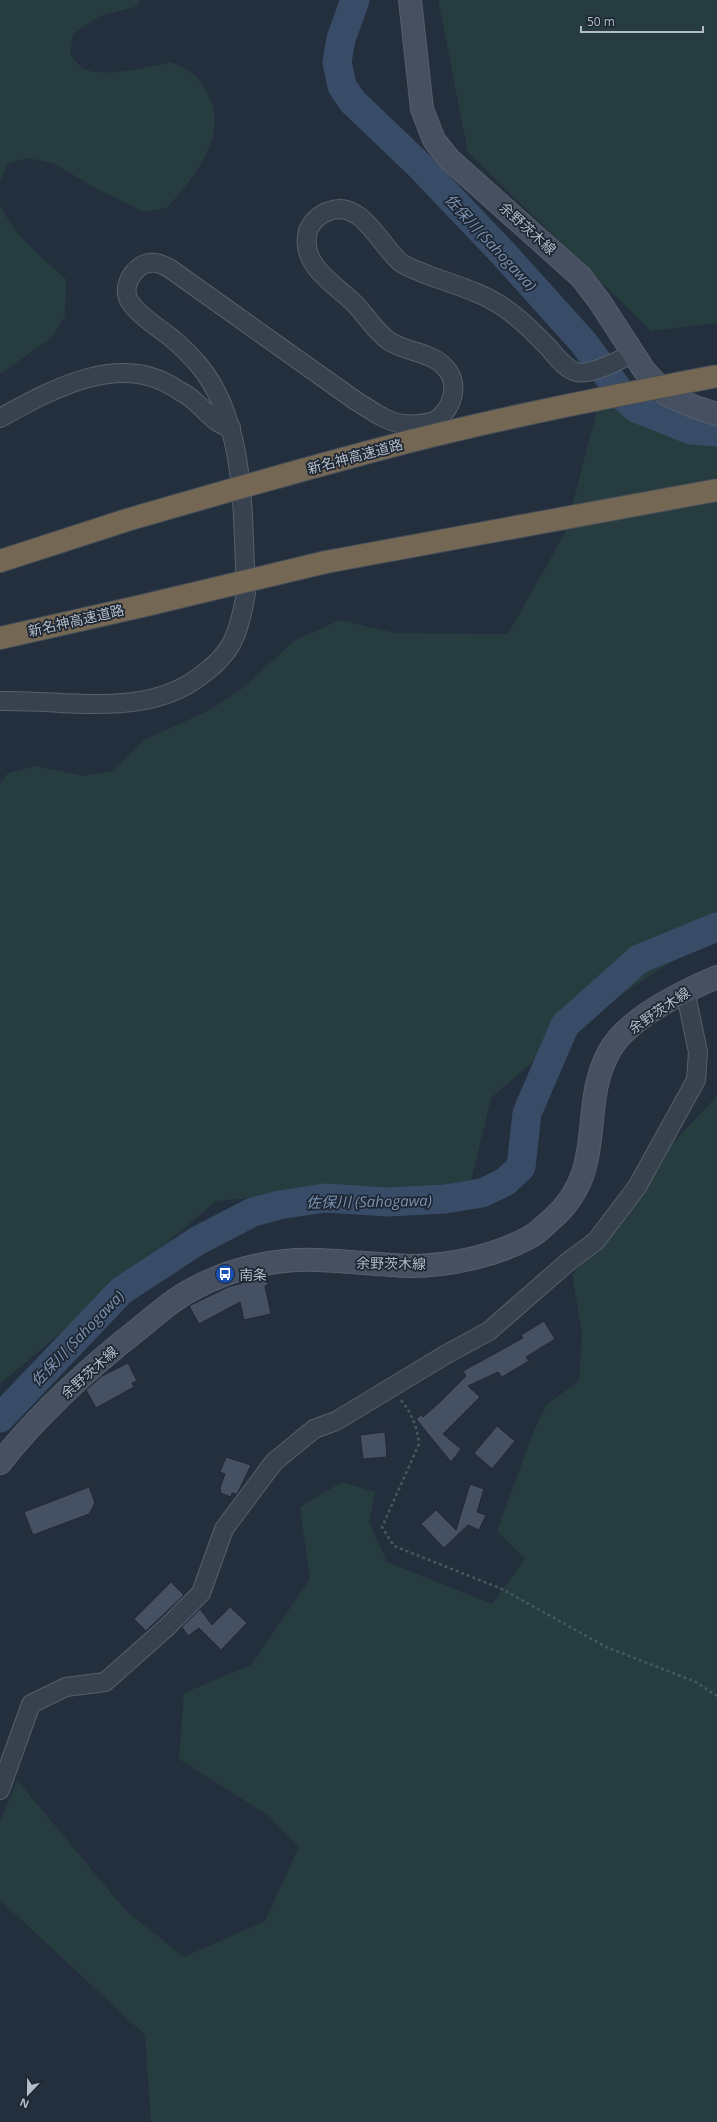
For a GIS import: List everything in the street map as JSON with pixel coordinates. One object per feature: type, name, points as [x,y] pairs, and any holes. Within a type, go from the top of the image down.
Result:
[{"type":"highway","name":"新名神高速道路","points":[[0,561],[127,520],[242,486],[407,442],[595,400],[717,376]]},
{"type":"highway","name":"新名神高速道路","points":[[0,638],[326,562],[717,490]]},
{"type":"main road","name":"余野茨木線","points":[[410,0],[422,109],[434,140],[449,159],[581,277],[600,302],[628,356],[667,395],[695,407],[717,414]]},
{"type":"main road","name":"余野茨木線","points":[[0,1463],[53,1404],[119,1345],[168,1305],[193,1288],[224,1274],[267,1264],[317,1259],[412,1266],[462,1260],[492,1252],[531,1237],[561,1211],[581,1181],[591,1140],[596,1083],[609,1050],[633,1024],[685,990],[717,977]]},
{"type":"street","points":[[0,701],[124,704],[148,701],[172,694],[195,681],[216,664],[233,641],[246,593],[237,452],[231,428],[220,399],[198,365],[176,342],[135,309],[128,297],[127,282],[134,272],[144,265],[154,262],[169,268],[190,281],[356,400],[384,418],[402,424],[435,421],[446,411],[453,398],[453,383],[448,371],[439,361],[397,346],[385,338],[348,298],[316,269],[307,253],[306,238],[310,227],[318,217],[329,211],[341,209],[353,211],[402,263],[500,304],[524,323],[564,365],[576,372],[585,373],[628,356]]},
{"type":"street","points":[[0,418],[42,395],[75,382],[105,374],[139,373],[172,386],[193,400],[210,418],[222,426],[231,428]]},
{"type":"street","points":[[0,1790],[31,1704],[66,1687],[105,1682],[166,1628],[201,1593],[224,1529],[274,1462],[314,1429],[336,1421],[391,1387],[489,1331],[569,1261],[596,1241],[611,1224],[637,1187],[696,1080],[698,1052],[685,990]]},
{"type":"path","points":[[391,1387],[410,1413],[418,1430],[419,1444],[382,1527],[394,1546],[502,1589],[606,1647],[696,1682],[717,1696]]},
{"type":"green space","points":[[0,0],[141,0],[135,7],[100,16],[73,34],[70,54],[82,68],[90,71],[101,72],[126,71],[171,62],[191,72],[203,85],[213,109],[215,124],[212,140],[198,169],[167,208],[144,212],[97,189],[55,164],[29,158],[8,163],[0,182]]},
{"type":"green space","points":[[438,0],[717,0],[717,323],[651,331],[468,152]]},
{"type":"green space","points":[[0,205],[13,226],[29,245],[66,279],[65,316],[51,338],[0,374]]},
{"type":"green space","points":[[608,382],[637,420],[680,439],[717,446],[717,931],[570,1029],[491,1098],[470,1185],[355,1190],[216,1201],[0,1384],[0,784],[8,773],[36,766],[83,776],[112,771],[144,740],[210,710],[243,688],[294,641],[340,620],[395,633],[508,634],[565,533],[596,414],[599,390]]},
{"type":"green space","points":[[717,1096],[717,2122],[151,2122],[145,2035],[0,1900],[0,1823],[17,1780],[126,1911],[184,1957],[265,1921],[299,1847],[269,1816],[179,1759],[184,1693],[251,1665],[310,1579],[300,1507],[342,1482],[375,1492],[369,1522],[387,1562],[492,1604],[525,1559],[497,1531],[533,1433],[546,1405],[579,1381],[582,1333],[572,1275],[659,1158]]},
{"type":"building","points":[[266,1276],[268,1285],[265,1286],[271,1314],[244,1320],[240,1302],[199,1324],[189,1306],[228,1287]]},
{"type":"building","points":[[544,1321],[555,1339],[526,1357],[529,1361],[502,1377],[498,1372],[468,1386],[480,1397],[443,1434],[461,1449],[451,1462],[416,1419],[421,1415],[423,1417],[466,1376],[463,1371],[523,1338],[521,1335]]},
{"type":"building","points":[[128,1363],[137,1381],[132,1383],[134,1387],[96,1408],[86,1390],[102,1376]]},
{"type":"building","points":[[497,1426],[515,1441],[492,1469],[474,1453]]},
{"type":"building","points":[[385,1432],[387,1457],[363,1459],[360,1435]]},
{"type":"building","points":[[226,1457],[251,1465],[237,1494],[232,1493],[231,1497],[221,1493],[220,1488],[225,1474],[220,1472]]},
{"type":"building","points":[[470,1484],[484,1489],[477,1512],[486,1515],[479,1530],[468,1525],[444,1548],[421,1524],[436,1510],[456,1530]]},
{"type":"building","points":[[89,1487],[95,1503],[89,1514],[33,1535],[24,1512]]},
{"type":"building","points":[[171,1582],[184,1595],[146,1631],[134,1619]]},
{"type":"building","points":[[230,1607],[247,1623],[221,1650],[199,1628],[188,1636],[182,1627],[200,1609],[212,1625]]},
{"type":"waterway","name":"佐保川 (Sahogawa)","points":[[355,0],[341,39],[337,62],[342,86],[353,102],[419,165],[501,251],[583,342],[623,396],[636,408],[691,430],[717,432]]},
{"type":"waterway","name":"佐保川 (Sahogawa)","points":[[0,1418],[121,1291],[197,1241],[253,1212],[279,1205],[325,1198],[388,1202],[445,1199],[482,1193],[505,1182],[521,1167],[527,1113],[565,1025],[639,959],[717,927]]},
{"type":"place","name":"南条","points":[[225,1274]]}]
